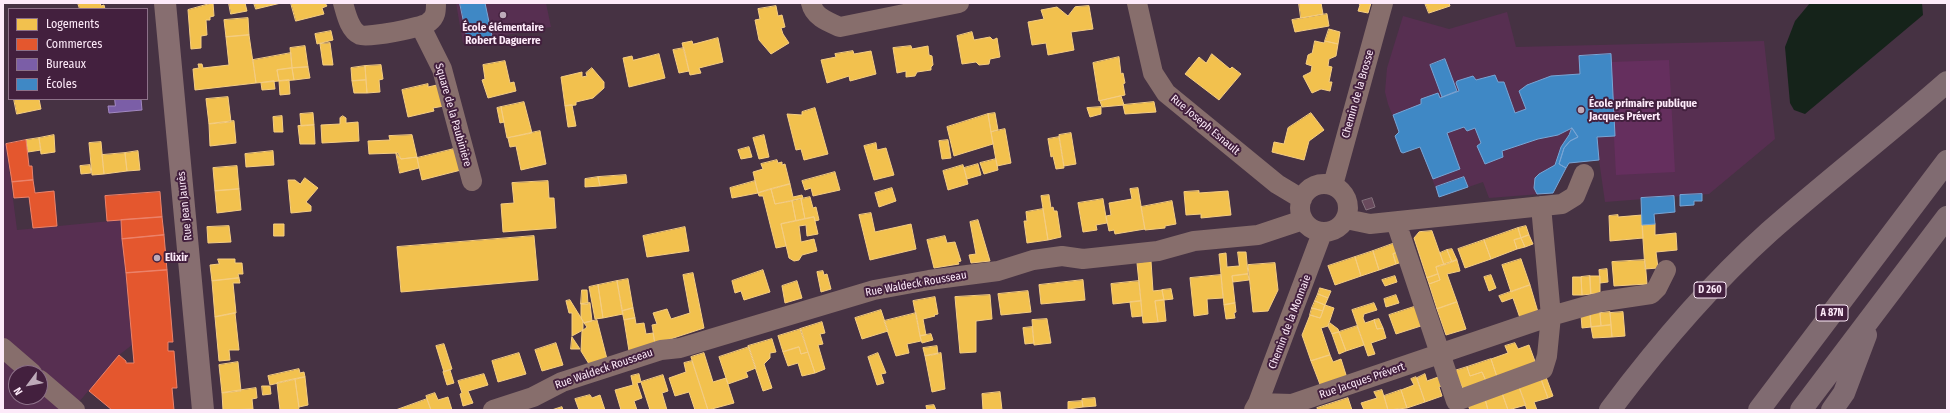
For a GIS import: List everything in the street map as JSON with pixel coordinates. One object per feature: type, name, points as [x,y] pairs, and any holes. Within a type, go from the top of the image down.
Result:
[{"type":"highway","name":"D 260","points":[[1610,410],[1644,365],[1704,296],[1725,275],[1769,233],[1947,82]]},
{"type":"highway","name":"A 87N","points":[[1758,410],[1947,161]]},
{"type":"highway","name":"A 87N","points":[[1801,410],[1947,217]]},
{"type":"highway","points":[[1832,410],[1844,393],[1874,313]]},
{"type":"main road","name":"Rue Jean Jaurès","points":[[165,3],[203,410]]},
{"type":"street","points":[[343,3],[348,21],[354,30],[360,35],[371,35],[421,27],[430,21],[436,14],[436,3]]},
{"type":"street","points":[[811,3],[812,8],[824,20],[840,27],[959,3]]},
{"type":"street","name":"Rue Joseph Esnault","points":[[1137,3],[1153,73],[1166,93],[1277,184],[1302,199]]},
{"type":"street","name":"Chemin de la Brosse","points":[[1333,185],[1383,3]]},
{"type":"street","name":"Square de la Paubinière","points":[[421,27],[442,69],[472,181]]},
{"type":"street","points":[[1346,219],[1370,224],[1562,204],[1575,196],[1584,174]]},
{"type":"street","points":[[1325,183],[1333,185],[1346,195],[1349,211],[1346,219],[1336,230],[1322,233],[1308,226],[1303,220],[1300,214],[1302,199],[1311,187],[1325,183]]},
{"type":"street","points":[[1396,222],[1456,401],[1543,369],[1547,356],[1551,316],[1541,206]]},
{"type":"street","name":"Rue Waldeck Rousseau","points":[[493,410],[533,397],[562,382],[632,359],[661,350],[680,348],[874,290],[929,280],[998,271],[1033,260],[1062,256],[1083,259],[1158,251],[1194,241],[1258,235],[1303,220]]},
{"type":"street","name":"Chemin de la Monnaie","points":[[1256,407],[1322,233]]},
{"type":"street","name":"Rue Jacques Prévert","points":[[1256,407],[1292,404],[1551,316],[1604,300],[1651,294],[1657,288],[1666,270]]},
{"type":"street","points":[[3,348],[23,365]]},
{"type":"street","points":[[48,387],[75,410]]},
{"type":"shaded area","name":"École élémentaire Robert Daguerre","points":[[456,3],[546,3],[551,27],[463,43]]},
{"type":"shaded area","points":[[1810,3],[1922,3],[1923,15],[1805,114],[1794,110],[1790,103],[1785,47],[1795,21]]},
{"type":"shaded area","name":"École primaire publique Jacques Prévert","points":[[1507,12],[1516,47],[1764,41],[1775,139],[1709,194],[1605,202],[1599,160],[1569,163],[1553,193],[1489,198],[1483,182],[1439,197],[1420,147],[1403,153],[1401,152],[1395,136],[1399,132],[1385,92],[1387,68],[1403,16],[1449,29]]},
{"type":"shaded area","points":[[1669,60],[1675,172],[1616,175],[1610,62]]},
{"type":"shaded area","points":[[6,144],[17,230],[121,220],[132,345],[119,355],[72,410],[3,410],[3,145]]},
{"type":"building: Logements","points":[[78,3],[100,3],[101,6],[104,5],[105,8],[80,8]]},
{"type":"building: Logements","points":[[213,3],[214,16],[210,17],[210,20],[206,20],[207,35],[201,36],[201,48],[191,49],[188,10]]},
{"type":"building: Logements","points":[[229,3],[245,3],[247,11],[231,14]]},
{"type":"building: Logements","points":[[254,3],[281,3],[256,9]]},
{"type":"building: Logements","points":[[291,3],[325,3],[327,6],[322,8],[324,14],[296,21]]},
{"type":"building: Logements","points":[[1299,3],[1321,3],[1323,14],[1301,18]]},
{"type":"building: Logements","points":[[1358,3],[1371,3],[1368,13],[1358,11],[1360,5]]},
{"type":"building: Logements","points":[[1425,3],[1449,3],[1450,6],[1429,13]]},
{"type":"building: Logements","points":[[776,6],[778,16],[782,15],[785,27],[781,28],[783,34],[789,43],[771,54],[759,40],[755,20],[760,19],[758,9]]},
{"type":"building: Logements","points":[[1089,6],[1093,29],[1071,32],[1074,50],[1048,55],[1046,43],[1032,45],[1028,22],[1044,19],[1041,10],[1057,7],[1068,16],[1075,7]]},
{"type":"building: Logements","points":[[1327,14],[1329,26],[1295,32],[1292,20]]},
{"type":"building: Logements","points":[[248,18],[249,35],[226,37],[224,20]]},
{"type":"building: Logements","points":[[1329,29],[1340,32],[1338,44],[1325,41]]},
{"type":"building: Logements","points":[[331,31],[333,40],[317,44],[315,34]]},
{"type":"building: Logements","points":[[972,32],[974,40],[990,37],[993,40],[997,38],[1000,57],[990,59],[989,64],[979,65],[976,62],[962,64],[957,36]]},
{"type":"building: Logements","points":[[249,35],[256,83],[195,90],[193,69],[199,68],[198,64],[202,64],[203,68],[229,65],[226,37]]},
{"type":"building: Logements","points":[[718,38],[723,62],[699,68],[701,73],[690,75],[682,43],[692,41],[693,44]]},
{"type":"building: Logements","points":[[1315,41],[1324,43],[1325,41],[1338,44],[1336,56],[1329,59],[1328,66],[1332,67],[1329,82],[1332,82],[1330,91],[1321,89],[1312,93],[1303,76],[1311,72],[1312,66],[1306,64],[1308,55],[1312,53]]},
{"type":"building: Logements","points":[[330,43],[333,65],[323,65],[320,44]]},
{"type":"building: Logements","points":[[305,46],[308,67],[292,68],[290,48]]},
{"type":"building: Logements","points":[[911,46],[912,49],[928,46],[929,55],[932,56],[933,65],[931,70],[917,72],[915,76],[906,77],[906,71],[897,73],[893,48]]},
{"type":"building: Logements","points":[[684,48],[689,71],[679,73],[673,50]]},
{"type":"building: Logements","points":[[853,51],[854,54],[871,51],[876,74],[850,81],[849,76],[827,83],[821,60],[836,57],[835,54]]},
{"type":"building: Logements","points":[[291,53],[292,68],[277,70],[279,81],[256,83],[253,60]]},
{"type":"building: Logements","points":[[659,54],[665,78],[629,87],[623,58],[632,56],[633,60]]},
{"type":"building: Logements","points":[[1212,54],[1230,69],[1232,67],[1241,74],[1219,100],[1185,74],[1199,57],[1206,63]]},
{"type":"building: Logements","points":[[1119,57],[1121,74],[1123,73],[1125,83],[1123,84],[1125,95],[1099,101],[1093,63]]},
{"type":"building: Logements","points":[[505,61],[510,83],[514,82],[516,91],[488,98],[482,80],[485,79],[483,65]]},
{"type":"building: Logements","points":[[381,65],[383,79],[379,80],[380,92],[367,93],[365,66]]},
{"type":"building: Logements","points":[[365,66],[366,80],[352,81],[351,68]]},
{"type":"building: Logements","points":[[308,67],[310,78],[294,80],[292,68]]},
{"type":"building: Logements","points":[[292,68],[294,80],[279,81],[277,70]]},
{"type":"building: Logements","points":[[592,68],[604,82],[604,88],[593,98],[576,102],[576,105],[565,106],[561,77],[582,72],[582,77],[587,76],[586,73]]},
{"type":"building: Logements","points":[[289,80],[290,94],[280,95],[279,81]]},
{"type":"building: Logements","points":[[366,80],[367,93],[354,93],[352,81]]},
{"type":"building: Logements","points":[[274,81],[275,89],[262,90],[261,83]]},
{"type":"building: Logements","points":[[428,84],[428,87],[437,85],[444,106],[433,108],[434,111],[408,117],[402,90]]},
{"type":"building: Logements","points":[[1121,96],[1124,105],[1102,107],[1100,101]]},
{"type":"building: Logements","points":[[228,97],[231,122],[209,124],[206,99]]},
{"type":"building: Logements","points":[[14,100],[39,100],[41,109],[17,114]]},
{"type":"building: Logements","points":[[524,102],[532,133],[507,138],[501,107]]},
{"type":"building: Logements","points":[[1154,102],[1156,112],[1125,114],[1123,105]]},
{"type":"building: Logements","points":[[572,105],[576,126],[568,127],[565,106]]},
{"type":"building: Logements","points":[[501,107],[504,122],[500,123],[497,108]]},
{"type":"building: Logements","points":[[1101,107],[1101,114],[1090,117],[1087,108]]},
{"type":"building: Logements","points":[[815,108],[828,154],[804,160],[801,149],[796,150],[787,114],[802,115],[802,112]]},
{"type":"building: Logements","points":[[313,113],[314,125],[301,126],[300,114]]},
{"type":"building: Logements","points":[[995,113],[998,130],[991,132],[988,114]]},
{"type":"building: Logements","points":[[1311,113],[1324,130],[1309,141],[1304,160],[1272,152],[1274,142],[1284,144],[1288,128]]},
{"type":"building: Logements","points":[[988,114],[993,144],[954,156],[947,127]]},
{"type":"building: Logements","points":[[282,116],[283,132],[274,132],[273,117]]},
{"type":"building: Logements","points":[[343,116],[346,118],[346,123],[358,122],[359,141],[322,143],[321,125],[340,124],[340,118]]},
{"type":"building: Logements","points":[[234,121],[236,143],[210,146],[209,124]]},
{"type":"building: Logements","points":[[314,125],[315,144],[300,144],[298,126]]},
{"type":"building: Logements","points":[[1005,129],[1011,163],[997,166],[991,132]]},
{"type":"building: Logements","points":[[540,131],[546,164],[521,170],[516,146],[510,147],[508,138]]},
{"type":"building: Logements","points":[[1071,133],[1076,164],[1064,166],[1059,135]]},
{"type":"building: Logements","points":[[54,135],[55,152],[41,154],[39,138]]},
{"type":"building: Logements","points":[[412,135],[417,157],[401,159],[398,153],[369,154],[368,141],[390,140],[389,136]]},
{"type":"building: Logements","points":[[764,135],[769,157],[759,159],[753,138]]},
{"type":"building: Logements","points":[[1059,137],[1064,168],[1056,169],[1053,156],[1051,157],[1048,139]]},
{"type":"building: Logements","points":[[39,138],[41,150],[28,152],[26,140]]},
{"type":"building: Logements","points":[[948,140],[951,158],[942,159],[939,141]]},
{"type":"building: Logements","points":[[101,142],[104,174],[92,175],[89,143]]},
{"type":"building: Logements","points":[[876,143],[877,150],[886,148],[894,175],[874,180],[864,146]]},
{"type":"building: Logements","points":[[749,147],[752,157],[741,159],[738,150]]},
{"type":"building: Logements","points":[[458,148],[465,169],[422,180],[417,158]]},
{"type":"building: Logements","points":[[138,151],[140,170],[127,171],[125,153]]},
{"type":"building: Logements","points":[[273,151],[274,165],[246,167],[245,154]]},
{"type":"building: Logements","points":[[125,153],[127,171],[104,174],[102,155]]},
{"type":"building: Logements","points":[[396,153],[401,159],[417,157],[419,168],[400,173]]},
{"type":"building: Logements","points":[[996,159],[998,170],[984,174],[980,163]]},
{"type":"building: Logements","points":[[777,160],[778,163],[782,162],[782,165],[785,164],[790,184],[758,193],[753,172],[763,169],[761,164]]},
{"type":"building: Logements","points":[[978,164],[981,175],[967,179],[964,168]]},
{"type":"building: Logements","points":[[90,165],[91,173],[81,174],[80,166]]},
{"type":"building: Logements","points":[[963,165],[968,184],[948,190],[943,171]]},
{"type":"building: Logements","points":[[237,166],[239,189],[215,191],[213,168]]},
{"type":"building: Logements","points":[[835,172],[840,190],[813,196],[811,188],[805,190],[802,181]]},
{"type":"building: Logements","points":[[626,175],[627,183],[600,186],[598,177]]},
{"type":"building: Logements","points":[[598,177],[600,186],[585,187],[585,179]]},
{"type":"building: Logements","points":[[305,178],[318,188],[306,202],[311,206],[311,211],[291,213],[288,180],[295,180],[300,184]]},
{"type":"building: Logements","points":[[548,181],[549,198],[554,198],[556,228],[503,232],[501,204],[514,203],[512,183]]},
{"type":"building: Logements","points":[[755,181],[758,193],[732,198],[730,188]]},
{"type":"building: Logements","points":[[790,184],[793,197],[802,195],[803,198],[775,204],[771,189]]},
{"type":"building: Logements","points":[[892,188],[896,201],[879,207],[875,193]]},
{"type":"building: Logements","points":[[1138,188],[1145,229],[1115,234],[1114,230],[1109,231],[1106,216],[1111,215],[1109,203],[1132,199],[1130,189]]},
{"type":"building: Logements","points":[[239,189],[241,210],[217,213],[215,191]]},
{"type":"building: Logements","points":[[771,189],[775,204],[792,201],[796,221],[781,224],[786,246],[776,248],[763,196],[759,196],[758,193]]},
{"type":"building: Logements","points":[[1199,191],[1199,193],[1228,191],[1231,215],[1201,218],[1201,214],[1186,215],[1184,192]]},
{"type":"building: Logements","points":[[1049,195],[1051,208],[1053,207],[1054,211],[1057,211],[1061,237],[1048,240],[1041,196]]},
{"type":"building: Logements","points":[[810,197],[813,208],[816,207],[819,220],[815,221],[814,217],[805,219],[801,199]]},
{"type":"building: Logements","points":[[801,199],[805,219],[796,221],[792,201]]},
{"type":"building: Logements","points":[[1103,199],[1107,223],[1096,225],[1097,230],[1083,232],[1078,203]]},
{"type":"building: Logements","points":[[1172,201],[1176,224],[1165,226],[1165,228],[1145,230],[1141,207]]},
{"type":"building: Logements","points":[[1043,209],[1048,240],[1027,243],[1024,221],[1027,221],[1026,212]]},
{"type":"building: Logements","points":[[871,213],[875,232],[911,224],[916,249],[870,260],[859,215]]},
{"type":"building: Logements","points":[[1618,215],[1618,217],[1642,215],[1643,238],[1610,241],[1609,216]]},
{"type":"building: Logements","points":[[814,217],[818,234],[807,236],[806,225],[799,226],[801,242],[814,239],[817,251],[802,255],[799,260],[794,261],[789,258],[781,224]]},
{"type":"building: Logements","points":[[978,220],[990,261],[971,263],[969,255],[976,254],[970,222]]},
{"type":"building: Logements","points":[[274,224],[284,224],[284,236],[274,236]]},
{"type":"building: Logements","points":[[1655,224],[1655,235],[1676,233],[1677,250],[1656,252],[1658,268],[1645,269],[1642,225]]},
{"type":"building: Logements","points":[[229,226],[231,242],[208,243],[207,227]]},
{"type":"building: Logements","points":[[1526,226],[1529,235],[1521,238],[1518,228]]},
{"type":"building: Logements","points":[[685,227],[689,251],[647,257],[643,236]]},
{"type":"building: Logements","points":[[1518,228],[1521,238],[1514,240],[1517,249],[1491,259],[1484,240]]},
{"type":"building: Logements","points":[[1432,231],[1444,265],[1436,267],[1438,274],[1427,278],[1414,238],[1419,232]]},
{"type":"building: Logements","points":[[1529,235],[1533,244],[1525,247],[1521,238]]},
{"type":"building: Logements","points":[[534,236],[538,280],[401,292],[397,247]]},
{"type":"building: Logements","points":[[945,236],[947,243],[955,242],[961,261],[958,262],[959,264],[934,268],[927,240]]},
{"type":"building: Logements","points":[[1521,238],[1525,247],[1517,249],[1514,240]]},
{"type":"building: Logements","points":[[1484,240],[1491,259],[1465,268],[1458,249]]},
{"type":"building: Logements","points":[[1395,243],[1398,252],[1393,254],[1396,264],[1379,270],[1373,251]]},
{"type":"building: Logements","points":[[1452,249],[1457,260],[1452,262],[1447,250]]},
{"type":"building: Logements","points":[[1447,250],[1452,262],[1444,265],[1440,253]]},
{"type":"building: Logements","points":[[1373,251],[1379,270],[1361,276],[1355,257]]},
{"type":"building: Logements","points":[[1238,252],[1246,252],[1248,274],[1232,276],[1235,303],[1224,305],[1219,254],[1226,253],[1227,267],[1239,266]]},
{"type":"building: Logements","points":[[1398,252],[1402,262],[1396,264],[1393,254]]},
{"type":"building: Logements","points":[[1355,257],[1361,276],[1335,285],[1328,266]]},
{"type":"building: Logements","points":[[218,259],[235,259],[235,263],[242,263],[243,274],[238,274],[239,278],[212,281],[210,265],[219,264]]},
{"type":"building: Logements","points":[[1521,259],[1530,285],[1511,292],[1502,265]]},
{"type":"building: Logements","points":[[1457,260],[1460,271],[1447,274],[1457,302],[1437,309],[1429,284],[1440,280],[1436,267]]},
{"type":"building: Logements","points":[[1645,260],[1647,284],[1614,286],[1612,262]]},
{"type":"building: Logements","points":[[1151,261],[1153,291],[1162,290],[1164,300],[1155,301],[1158,322],[1143,323],[1137,263]]},
{"type":"building: Logements","points":[[1275,263],[1278,290],[1268,311],[1253,312],[1248,265]]},
{"type":"building: Logements","points":[[1607,269],[1608,282],[1600,283],[1599,270]]},
{"type":"building: Logements","points":[[763,270],[770,292],[744,300],[741,291],[735,293],[732,281]]},
{"type":"building: Logements","points":[[823,271],[824,275],[827,274],[831,289],[821,292],[817,272]]},
{"type":"building: Logements","points":[[693,273],[704,328],[655,344],[652,325],[657,324],[653,313],[667,309],[671,319],[690,313],[683,275]]},
{"type":"building: Logements","points":[[1248,274],[1249,280],[1233,282],[1232,276]]},
{"type":"building: Logements","points":[[1438,274],[1440,280],[1429,284],[1427,278]]},
{"type":"building: Logements","points":[[1221,275],[1223,298],[1207,299],[1208,314],[1194,316],[1190,278]]},
{"type":"building: Logements","points":[[1491,275],[1496,288],[1489,291],[1484,277]]},
{"type":"building: Logements","points":[[1395,276],[1397,282],[1385,286],[1382,280]]},
{"type":"building: Logements","points":[[1590,276],[1591,294],[1582,295],[1581,277]]},
{"type":"building: Logements","points":[[1590,276],[1600,276],[1600,293],[1591,294]]},
{"type":"building: Logements","points":[[1573,277],[1581,277],[1582,295],[1573,295]]},
{"type":"building: Logements","points":[[239,278],[240,283],[233,283],[236,313],[215,317],[212,281]]},
{"type":"building: Logements","points":[[628,279],[633,308],[622,311],[617,281]]},
{"type":"building: Logements","points":[[1083,280],[1085,300],[1041,304],[1039,285]]},
{"type":"building: Logements","points":[[617,281],[623,314],[603,318],[598,285]]},
{"type":"building: Logements","points":[[797,281],[802,298],[785,303],[782,286]]},
{"type":"building: Logements","points":[[1139,281],[1141,301],[1113,304],[1111,284]]},
{"type":"building: Logements","points":[[598,285],[603,318],[595,319],[589,287]]},
{"type":"building: Logements","points":[[1530,285],[1538,312],[1520,318],[1513,298],[1502,302],[1499,296]]},
{"type":"building: Logements","points":[[1320,288],[1331,291],[1328,298],[1318,294]]},
{"type":"building: Logements","points":[[1171,289],[1173,299],[1164,300],[1162,290]]},
{"type":"building: Logements","points":[[582,290],[587,290],[588,304],[581,304]]},
{"type":"building: Logements","points":[[1028,291],[1031,312],[1001,315],[998,294]]},
{"type":"building: Logements","points":[[1318,294],[1328,298],[1325,305],[1315,301]]},
{"type":"building: Logements","points":[[990,295],[992,319],[976,321],[976,352],[960,353],[955,297]]},
{"type":"building: Logements","points":[[1396,295],[1399,303],[1386,307],[1384,299]]},
{"type":"building: Logements","points":[[935,297],[938,314],[923,319],[926,335],[920,336],[913,301]]},
{"type":"building: Logements","points":[[570,300],[583,321],[583,330],[572,336],[572,313],[569,313],[566,301]]},
{"type":"building: Logements","points":[[1164,300],[1166,321],[1158,322],[1155,301]]},
{"type":"building: Logements","points":[[1141,301],[1142,316],[1132,317],[1130,302]]},
{"type":"building: Logements","points":[[1315,301],[1325,305],[1323,311],[1312,308]]},
{"type":"building: Logements","points":[[1457,302],[1466,329],[1446,335],[1437,309]]},
{"type":"building: Logements","points":[[590,303],[592,321],[584,323],[581,318],[581,304]]},
{"type":"building: Logements","points":[[1235,303],[1235,318],[1226,319],[1224,305]]},
{"type":"building: Logements","points":[[1374,303],[1377,310],[1364,314],[1363,318],[1365,323],[1374,320],[1377,329],[1383,328],[1386,338],[1371,343],[1375,354],[1368,356],[1352,310]]},
{"type":"building: Logements","points":[[1325,305],[1334,308],[1328,326],[1321,328],[1330,355],[1311,361],[1302,335],[1310,315],[1320,318]]},
{"type":"building: Logements","points":[[1417,306],[1424,325],[1396,334],[1389,315]]},
{"type":"building: Logements","points":[[633,308],[635,318],[624,320],[622,311]]},
{"type":"building: Logements","points":[[1312,308],[1323,311],[1320,318],[1310,315]]},
{"type":"building: Logements","points":[[881,310],[888,331],[862,339],[855,318]]},
{"type":"building: Logements","points":[[1610,312],[1611,325],[1601,326],[1600,313]]},
{"type":"building: Logements","points":[[1623,312],[1625,336],[1612,337],[1610,313]]},
{"type":"building: Logements","points":[[235,313],[239,350],[229,350],[230,360],[219,361],[215,317]]},
{"type":"building: Logements","points":[[916,313],[921,341],[907,344],[909,353],[896,356],[884,321]]},
{"type":"building: Logements","points":[[1600,313],[1601,326],[1591,327],[1590,314]]},
{"type":"building: Logements","points":[[1590,314],[1591,327],[1582,328],[1581,315]]},
{"type":"building: Logements","points":[[635,318],[636,324],[644,323],[646,334],[653,333],[655,344],[629,351],[624,320]]},
{"type":"building: Logements","points":[[1047,319],[1051,343],[1034,345],[1032,320]]},
{"type":"building: Logements","points":[[1379,319],[1383,328],[1377,329],[1374,320]]},
{"type":"building: Logements","points":[[597,320],[607,359],[589,364],[581,351],[582,331],[587,327],[584,323]]},
{"type":"building: Logements","points":[[822,322],[825,333],[820,334],[823,344],[818,345],[825,369],[815,373],[800,329]]},
{"type":"building: Logements","points":[[1330,323],[1338,329],[1339,332],[1332,334],[1328,326]]},
{"type":"building: Logements","points":[[1611,325],[1612,337],[1593,338],[1591,327]]},
{"type":"building: Logements","points":[[1357,326],[1364,345],[1346,351],[1339,332]]},
{"type":"building: Logements","points":[[1032,327],[1034,343],[1025,344],[1023,328]]},
{"type":"building: Logements","points":[[801,329],[808,352],[801,354],[799,347],[783,352],[778,336]]},
{"type":"building: Logements","points":[[1339,332],[1346,351],[1339,354],[1332,334]]},
{"type":"building: Logements","points":[[931,334],[933,340],[922,343],[920,336]]},
{"type":"building: Logements","points":[[572,337],[580,349],[571,349]]},
{"type":"building: Logements","points":[[772,339],[776,352],[770,353],[770,358],[764,364],[772,388],[763,391],[748,346]]},
{"type":"building: Logements","points":[[556,343],[563,365],[542,371],[535,350]]},
{"type":"building: Logements","points":[[1515,343],[1518,349],[1529,345],[1536,364],[1497,377],[1491,359],[1508,353],[1505,346]]},
{"type":"building: Logements","points":[[444,344],[452,369],[444,372],[436,346]]},
{"type":"building: Logements","points":[[937,346],[938,354],[925,356],[923,348]]},
{"type":"building: Logements","points":[[749,347],[756,368],[746,372],[748,377],[728,384],[719,357]]},
{"type":"building: Logements","points":[[799,347],[801,354],[808,352],[815,373],[802,376],[798,363],[788,366],[783,352]]},
{"type":"building: Logements","points":[[519,353],[526,374],[498,382],[492,361]]},
{"type":"building: Logements","points":[[704,353],[713,382],[726,378],[734,403],[708,410],[691,357]]},
{"type":"building: Logements","points":[[878,353],[886,373],[881,374],[884,383],[877,385],[868,357]]},
{"type":"building: Logements","points":[[941,353],[945,389],[932,392],[925,356]]},
{"type":"building: Logements","points":[[1330,355],[1333,362],[1341,359],[1347,378],[1321,387],[1311,361]]},
{"type":"building: Logements","points":[[1491,359],[1497,377],[1486,381],[1482,372],[1470,376],[1467,367]]},
{"type":"building: Logements","points":[[692,361],[708,410],[695,410],[689,392],[675,396],[669,378],[686,372],[684,363]]},
{"type":"building: Logements","points":[[238,362],[241,391],[222,393],[219,365]]},
{"type":"building: Logements","points":[[1467,367],[1470,376],[1482,372],[1486,381],[1463,389],[1459,380],[1455,382],[1451,372]]},
{"type":"building: Logements","points":[[299,369],[300,373],[304,372],[305,377],[270,385],[268,376]]},
{"type":"building: Logements","points":[[450,370],[454,383],[447,385],[443,372]]},
{"type":"building: Logements","points":[[484,374],[488,385],[468,391],[473,403],[463,406],[460,394],[462,393],[458,381]]},
{"type":"building: Logements","points":[[639,374],[641,382],[637,383],[642,398],[634,401],[637,410],[621,410],[615,390],[633,385],[631,376]]},
{"type":"building: Logements","points":[[1425,374],[1427,381],[1441,376],[1444,385],[1439,387],[1442,396],[1425,402],[1417,378]]},
{"type":"building: Logements","points":[[663,375],[668,391],[662,393],[667,410],[650,410],[641,382]]},
{"type":"building: Logements","points":[[305,377],[308,405],[299,407],[295,379]]},
{"type":"building: Logements","points":[[1416,377],[1425,402],[1407,408],[1401,390],[1414,385],[1411,379]]},
{"type":"building: Logements","points":[[1546,377],[1553,396],[1548,398],[1541,379]]},
{"type":"building: Logements","points":[[295,379],[299,408],[298,410],[280,410],[277,383]]},
{"type":"building: Logements","points":[[1541,379],[1548,398],[1534,402],[1537,410],[1527,410],[1519,387]]},
{"type":"building: Logements","points":[[262,386],[270,386],[271,394],[263,395]]},
{"type":"building: Logements","points":[[1519,387],[1526,405],[1508,410],[1502,393]]},
{"type":"building: Logements","points":[[256,388],[257,398],[252,399],[253,409],[223,410],[222,393]]},
{"type":"building: Logements","points":[[1382,390],[1388,410],[1364,410],[1361,403],[1377,398],[1374,392]]},
{"type":"building: Logements","points":[[1401,390],[1407,408],[1388,410],[1384,396]]},
{"type":"building: Logements","points":[[1000,392],[1002,410],[983,410],[982,394]]},
{"type":"building: Logements","points":[[435,393],[438,400],[448,397],[452,410],[431,410],[426,396]]},
{"type":"building: Logements","points":[[1502,393],[1508,410],[1488,410],[1485,399]]},
{"type":"building: Logements","points":[[590,395],[592,398],[600,395],[605,410],[579,410],[575,399]]},
{"type":"building: Logements","points":[[1095,398],[1096,406],[1083,407],[1082,399]]},
{"type":"building: Logements","points":[[1348,398],[1352,410],[1318,410],[1317,408]]},
{"type":"building: Logements","points":[[427,399],[431,410],[396,410]]},
{"type":"building: Logements","points":[[1485,399],[1488,410],[1470,410],[1468,405]]},
{"type":"building: Logements","points":[[1082,401],[1083,407],[1068,409],[1068,402]]},
{"type":"building: Logements","points":[[934,405],[936,410],[927,410],[926,406]]},
{"type":"building: Logements","points":[[562,407],[563,410],[552,410]]},
{"type":"building: Commerces","points":[[26,140],[29,166],[32,166],[33,180],[12,182],[6,144]]},
{"type":"building: Commerces","points":[[33,180],[35,193],[54,191],[57,226],[33,228],[29,197],[14,198],[12,182]]},
{"type":"building: Commerces","points":[[160,192],[162,217],[107,221],[105,196]]},
{"type":"building: Commerces","points":[[162,217],[164,235],[122,239],[121,220]]},
{"type":"building: Commerces","points":[[164,235],[167,270],[126,273],[122,239]]},
{"type":"building: Commerces","points":[[167,270],[173,342],[168,342],[168,351],[174,351],[177,388],[172,388],[174,410],[112,410],[89,391],[119,355],[126,361],[126,363],[134,363],[126,273]]},
{"type":"building: Bureaux","points":[[115,100],[141,100],[142,110],[109,113],[108,106],[115,106]]},
{"type":"building: Écoles","points":[[460,3],[485,3],[492,36],[468,41]]},
{"type":"building: Écoles","points":[[1611,54],[1615,136],[1597,137],[1599,160],[1569,163],[1566,168],[1559,164],[1564,148],[1570,141],[1578,137],[1572,128],[1558,135],[1538,139],[1502,151],[1503,157],[1485,164],[1477,146],[1481,143],[1475,128],[1467,131],[1464,127],[1447,133],[1460,169],[1433,179],[1420,147],[1403,153],[1401,152],[1395,136],[1399,132],[1393,115],[1421,104],[1421,99],[1438,93],[1440,98],[1459,91],[1456,83],[1457,81],[1473,76],[1476,80],[1495,75],[1498,82],[1504,82],[1515,113],[1526,109],[1519,91],[1527,85],[1551,76],[1580,74],[1579,56]]},
{"type":"building: Écoles","points":[[1445,59],[1457,91],[1442,97],[1430,65]]},
{"type":"building: Écoles","points":[[1572,128],[1578,137],[1570,141],[1564,148],[1559,164],[1566,168],[1553,193],[1537,194],[1534,188],[1535,178],[1555,165],[1561,147]]},
{"type":"building: Écoles","points":[[1464,177],[1468,187],[1439,197],[1436,187]]},
{"type":"building: Écoles","points":[[1702,194],[1702,201],[1694,201],[1694,205],[1680,206],[1680,195]]},
{"type":"building: Écoles","points":[[1674,196],[1675,212],[1654,214],[1655,224],[1642,225],[1641,198]]},
{"type":"building: Autres","points":[[1372,198],[1375,207],[1366,210],[1362,201]]},
{"type":"place","name":"École élémentaire Robert Daguerre","points":[[503,15]]},
{"type":"place","name":"École primaire publique Jacques Prévert","points":[[1581,110]]},
{"type":"place","name":"Elixir","points":[[157,258]]}]
